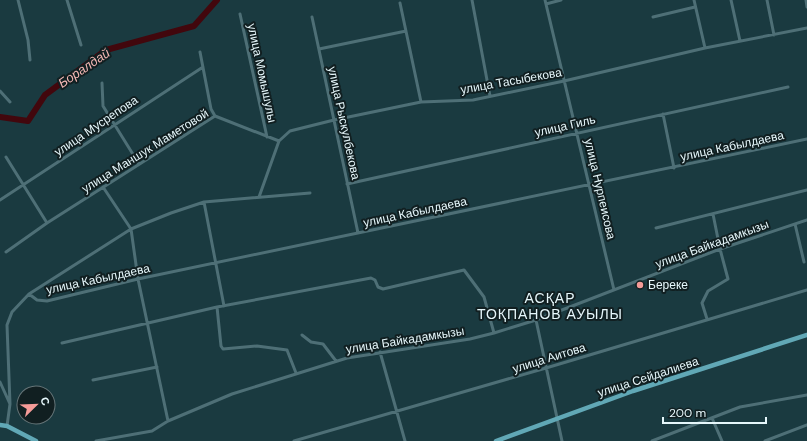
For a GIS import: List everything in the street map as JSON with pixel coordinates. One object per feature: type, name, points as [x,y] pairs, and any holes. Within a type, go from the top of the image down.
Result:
[{"type":"main road","name":"улица Сейдалиева","points":[[496,441],[633,391],[807,335]]},
{"type":"main road","points":[[0,425],[7,426],[36,441]]},
{"type":"street","points":[[18,0],[28,40],[30,60]]},
{"type":"street","points":[[67,0],[81,45]]},
{"type":"street","points":[[472,0],[490,96]]},
{"type":"street","points":[[545,2],[561,0]]},
{"type":"street","points":[[694,0],[705,48]]},
{"type":"street","points":[[731,0],[740,41]]},
{"type":"street","points":[[767,0],[774,35]]},
{"type":"street","points":[[806,0],[807,6]]},
{"type":"street","name":"улица Нурпеисова","points":[[545,2],[614,290]]},
{"type":"street","points":[[400,3],[421,102]]},
{"type":"street","points":[[653,17],[695,7]]},
{"type":"street","name":"улица Момышулы","points":[[240,14],[267,136]]},
{"type":"street","name":"улица Рыскулбекова","points":[[312,17],[358,233]]},
{"type":"street","name":"улица Тасыбекова","points":[[279,141],[290,131],[334,120],[421,102],[473,100],[564,81],[705,48],[807,28]]},
{"type":"street","points":[[319,49],[406,30]]},
{"type":"street","points":[[200,52],[211,108],[215,116]]},
{"type":"street","name":"улица Мусрепова","points":[[0,200],[203,67]]},
{"type":"street","points":[[102,83],[103,106],[139,164]]},
{"type":"street","name":"улица Гиль","points":[[347,184],[788,86]]},
{"type":"street","points":[[0,91],[10,102]]},
{"type":"street","points":[[663,114],[674,168]]},
{"type":"street","name":"улица Маншук Маметовой","points":[[6,252],[47,223],[215,116],[279,141]]},
{"type":"street","name":"улица Кабылдаева","points":[[29,294],[37,300],[47,301],[138,279],[590,186],[807,139]]},
{"type":"street","points":[[259,197],[279,141]]},
{"type":"street","points":[[6,158],[47,223]]},
{"type":"street","points":[[103,187],[131,229],[138,279],[168,422]]},
{"type":"street","points":[[656,228],[807,190]]},
{"type":"street","points":[[7,426],[10,404],[7,325],[12,312],[29,294],[131,229],[171,213],[204,202],[310,193]]},
{"type":"street","points":[[204,202],[224,306]]},
{"type":"street","points":[[707,319],[702,303],[705,297],[708,292],[728,279],[713,214]]},
{"type":"street","name":"улица Байкадамкызы","points":[[96,441],[152,431],[168,422],[232,394],[336,361],[380,352],[470,339],[536,320],[720,249],[807,220]]},
{"type":"street","points":[[795,224],[804,262]]},
{"type":"street","points":[[62,343],[217,307],[371,278],[375,280],[378,287],[383,289],[464,270],[484,297],[494,333]]},
{"type":"street","name":"улица Аитова","points":[[294,441],[807,290]]},
{"type":"street","points":[[217,307],[221,346],[223,349],[257,346],[287,350],[296,374]]},
{"type":"street","points":[[536,320],[562,441]]},
{"type":"street","points":[[302,335],[311,342],[323,344],[336,361]]},
{"type":"street","points":[[380,352],[405,441]]},
{"type":"street","points":[[94,380],[157,367]]},
{"type":"street","points":[[0,382],[10,404]]},
{"type":"street","points":[[652,441],[740,406],[807,395]]},
{"type":"street","points":[[712,418],[722,441]]},
{"type":"street","points":[[765,441],[807,425]]},
{"type":"waterway","name":"Боралдай","points":[[0,117],[28,121],[45,95],[106,50],[194,26],[217,0]]},
{"type":"place","name":"Береке","points":[[640,285]]},
{"type":"district","name":"АСҚАР ТОҚПАНОВ АУЫЛЫ","points":[[550,306]]}]
